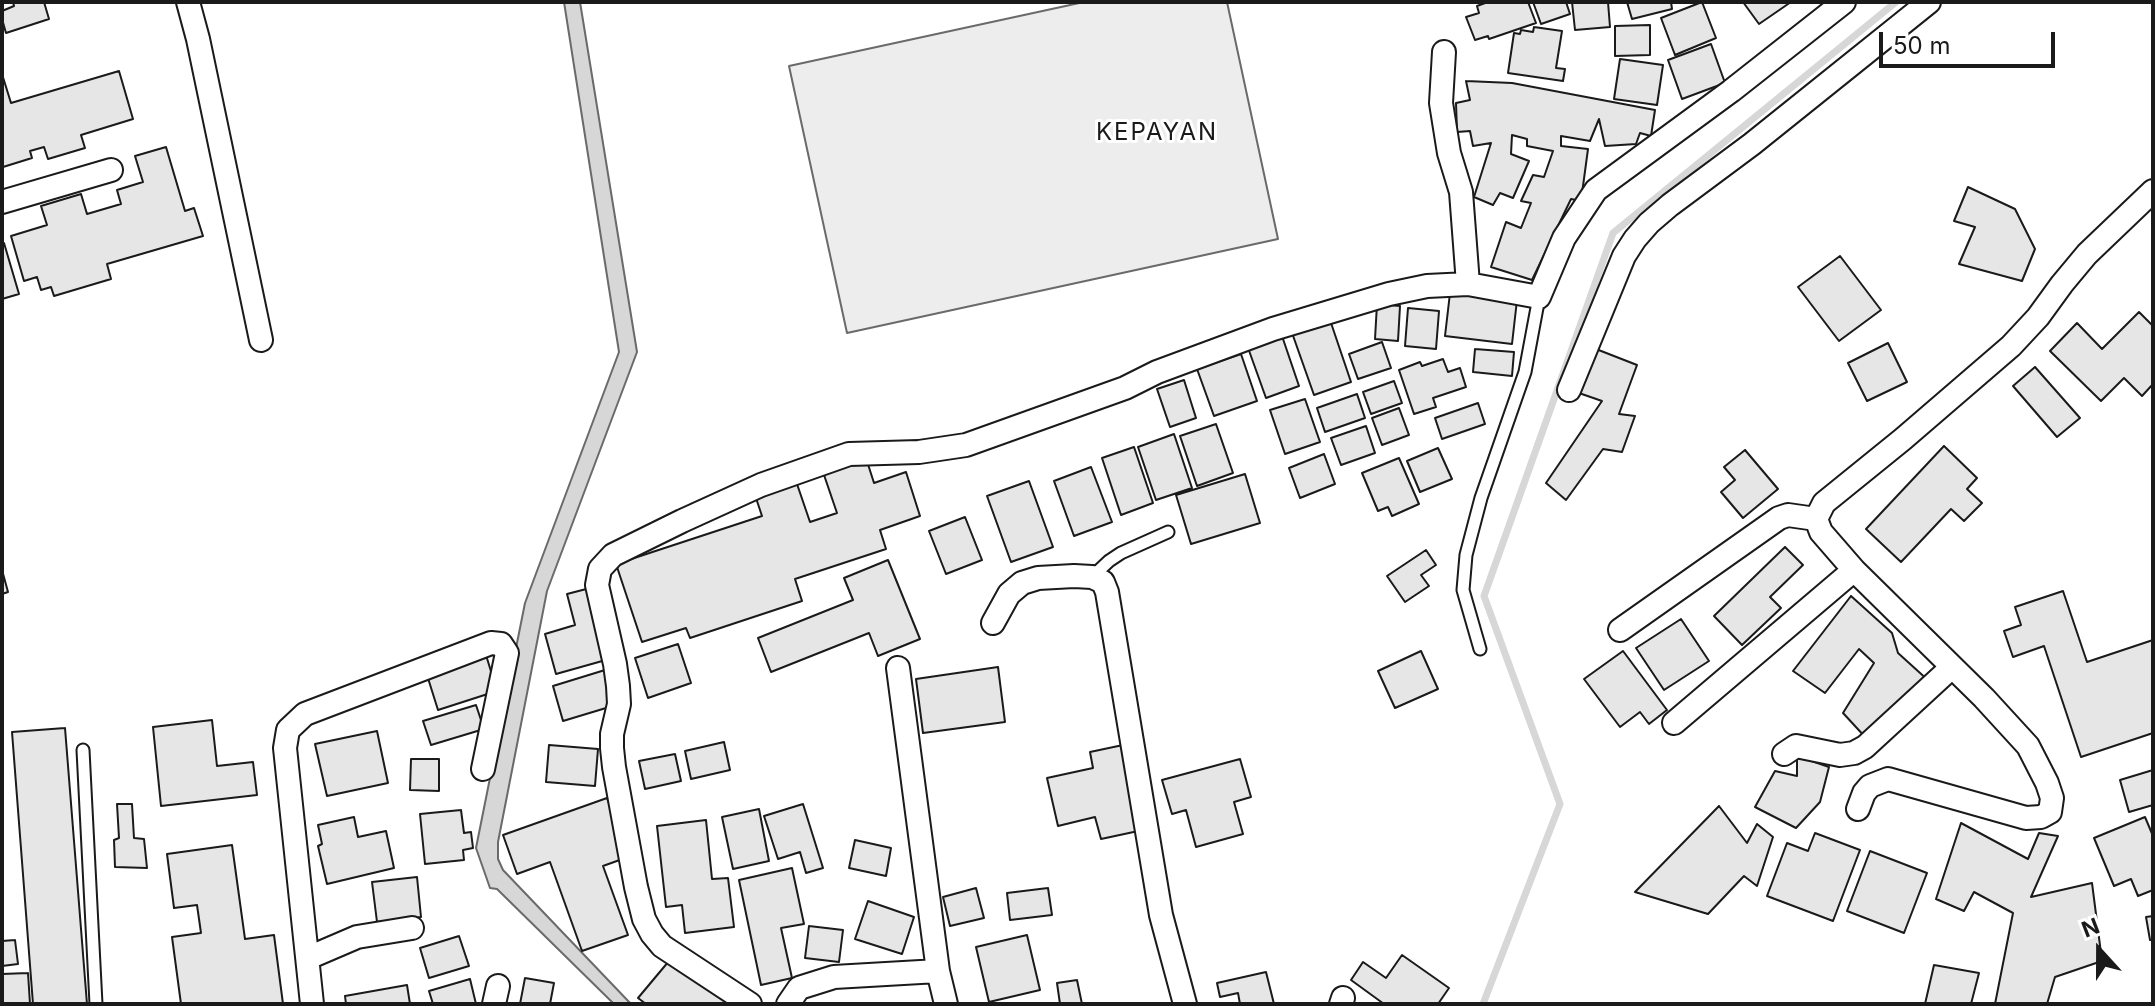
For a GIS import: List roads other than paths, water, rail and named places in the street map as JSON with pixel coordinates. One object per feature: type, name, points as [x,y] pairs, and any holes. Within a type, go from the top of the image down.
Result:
[{"type":"street","points":[[188,2],[261,340]]},
{"type":"street","points":[[750,1004],[662,946],[644,919],[614,767],[612,734],[619,704],[617,675],[597,585],[600,569],[613,555],[761,485],[849,454],[919,452],[966,445],[1125,388],[1157,372],[1273,329],[1389,294],[1427,286],[1468,284],[1539,297],[1564,238],[1596,190],[1731,91],[1844,2]]},
{"type":"street","points":[[1569,390],[1624,256],[1649,223],[1929,2]]},
{"type":"street","points":[[1444,52],[1441,103],[1449,153],[1461,192],[1468,284]]},
{"type":"street","points":[[2,202],[111,170]]},
{"type":"street","points":[[1858,809],[1870,786],[1888,779],[2026,818],[2041,817],[2050,812],[2052,798],[2047,783],[2028,746],[1984,698],[1854,570],[1821,532],[1816,519],[1824,503],[2011,346],[2087,254],[2153,191]]},
{"type":"street","points":[[1620,630],[1779,518],[1788,515],[1816,519]]},
{"type":"street","points":[[1674,723],[1854,570]]},
{"type":"street","points":[[993,623],[1009,594],[1022,583],[1038,578],[1074,576],[1092,577],[1103,582],[1161,915],[1185,1004]]},
{"type":"street","points":[[312,1004],[285,748],[288,730],[305,714],[491,643],[501,644],[507,653],[483,769]]},
{"type":"street","points":[[1784,754],[1796,746],[1840,755],[1854,753],[1865,747],[1952,667]]},
{"type":"street","points":[[898,668],[938,971],[946,1004]]},
{"type":"street","points":[[308,958],[357,937],[412,928]]},
{"type":"street","points":[[788,1004],[799,988],[834,977],[938,971]]},
{"type":"lane","points":[[1480,649],[1463,590],[1466,555],[1481,498],[1525,372],[1539,297]]},
{"type":"lane","points":[[1092,577],[1121,553],[1168,532]]},
{"type":"lane","points":[[83,750],[96,1004]]},
{"type":"waterway","points":[[1483,1004],[1560,804],[1484,596],[1613,233],[1896,2]]},
{"type":"district","name":"KEPAYAN","points":[[1157,133]]}]
